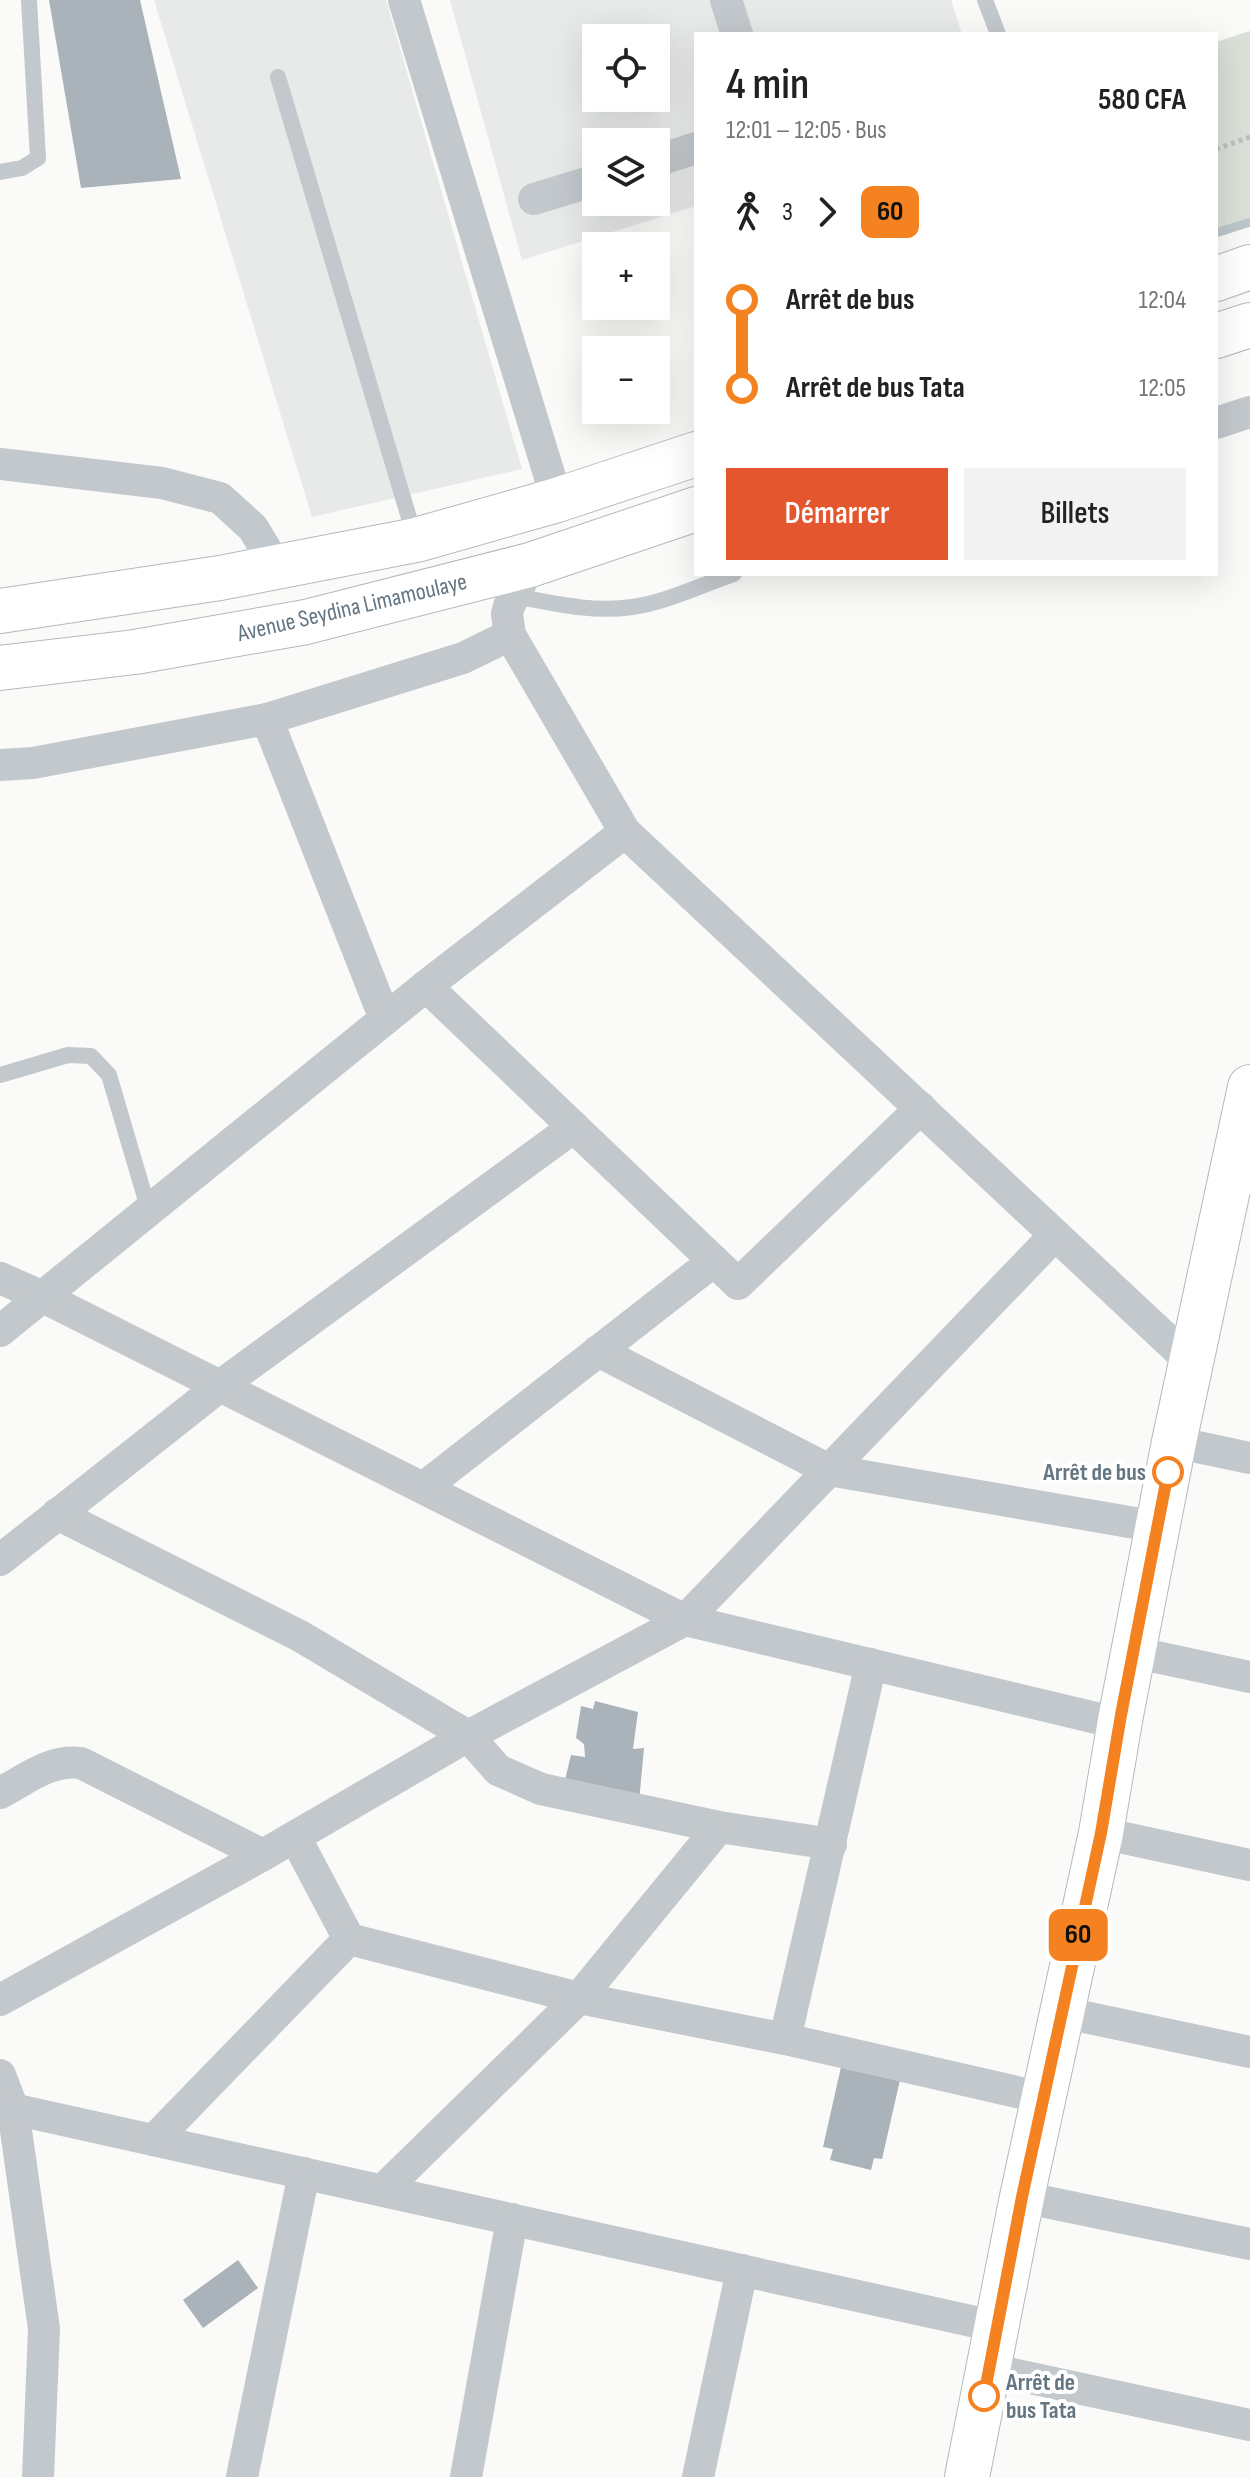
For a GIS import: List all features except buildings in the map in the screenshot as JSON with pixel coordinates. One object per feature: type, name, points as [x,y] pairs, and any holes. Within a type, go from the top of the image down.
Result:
[{"type":"main road","points":[[1218,278],[1250,267]]},
{"type":"main road","points":[[1218,335],[1250,325]]},
{"type":"main road","points":[[0,611],[277,568],[416,540],[557,500],[694,455]]},
{"type":"main road","name":"Avenue Seydina Limamoulaye","points":[[0,668],[135,652],[522,580],[694,510]]},
{"type":"main road","points":[[0,597],[99,597]]},
{"type":"main road","points":[[967,2477],[1022,2197],[1101,1833],[1174,1442],[1250,1087]]},
{"type":"street","points":[[404,0],[557,500]]},
{"type":"street","points":[[726,0],[736,32]]},
{"type":"street","points":[[670,156],[694,149]]},
{"type":"street","points":[[534,199],[582,184]]},
{"type":"street","points":[[1218,422],[1250,412]]},
{"type":"street","points":[[0,464],[162,483],[220,498],[253,528],[277,568]]},
{"type":"street","points":[[522,580],[507,614],[510,635],[625,832],[1191,1362]]},
{"type":"street","points":[[0,765],[33,763],[267,719],[463,658],[510,635]]},
{"type":"street","points":[[267,719],[385,1019]]},
{"type":"street","points":[[0,1331],[426,986],[625,832]]},
{"type":"street","points":[[426,986],[738,1284],[921,1108]]},
{"type":"street","points":[[0,1560],[220,1386],[574,1127]]},
{"type":"street","points":[[0,2000],[295,1837],[468,1736],[685,1620],[1055,1235]]},
{"type":"street","points":[[423,1488],[714,1261]]},
{"type":"street","points":[[0,1278],[685,1620],[1117,1723],[1121,1715]]},
{"type":"street","points":[[598,1351],[829,1470],[1158,1527]]},
{"type":"street","points":[[1174,1442],[1250,1458]]},
{"type":"street","points":[[57,1514],[300,1636],[468,1736],[498,1770],[541,1789],[719,1827],[831,1844]]},
{"type":"street","points":[[1133,1652],[1250,1677]]},
{"type":"street","points":[[785,2039],[871,1664]]},
{"type":"street","points":[[0,1793],[51,1765],[65,1761],[81,1763],[263,1855]]},
{"type":"street","points":[[383,2190],[579,1998],[719,1827]]},
{"type":"street","points":[[1101,1833],[1250,1865]]},
{"type":"street","points":[[295,1837],[349,1939],[579,1998],[785,2039],[1043,2098]]},
{"type":"street","points":[[154,2140],[349,1939]]},
{"type":"street","points":[[1061,2012],[1250,2052]]},
{"type":"street","points":[[0,2075],[13,2109],[44,2329],[38,2477]]},
{"type":"street","points":[[13,2109],[998,2327]]},
{"type":"street","points":[[242,2477],[304,2173]]},
{"type":"street","points":[[1022,2197],[1250,2244]]},
{"type":"street","points":[[466,2477],[512,2219]]},
{"type":"street","points":[[698,2477],[742,2270]]},
{"type":"street","points":[[989,2369],[1250,2425]]},
{"type":"lane","points":[[0,172],[22,168],[38,158],[29,0]]},
{"type":"lane","points":[[985,0],[997,32]]},
{"type":"lane","points":[[278,77],[416,540]]},
{"type":"lane","points":[[522,580],[569,606],[601,609],[632,607],[728,576]]},
{"type":"lane","points":[[0,1075],[68,1055],[91,1056],[109,1075],[149,1211]]},
{"type":"path","points":[[1218,148],[1250,137]]},
{"type":"shaded area","points":[[154,0],[386,0],[522,469],[312,517]]},
{"type":"shaded area","points":[[450,0],[951,0],[961,32],[694,32],[694,207],[670,214],[670,128],[582,128],[582,216],[664,216],[612,232],[582,232],[582,241],[522,260]]},
{"type":"shaded area","points":[[1250,31],[1250,217],[1218,228],[1218,41]]},
{"type":"waterway","points":[[1218,232],[1250,222]]},
{"type":"bus line","name":"60","points":[[984,2396],[1022,2197],[1101,1833],[1168,1472]]},
{"type":"place","name":"Arrêt de bus","points":[[1168,1472]]},
{"type":"place","name":"Arrêt de bus Tata","points":[[984,2396]]}]
